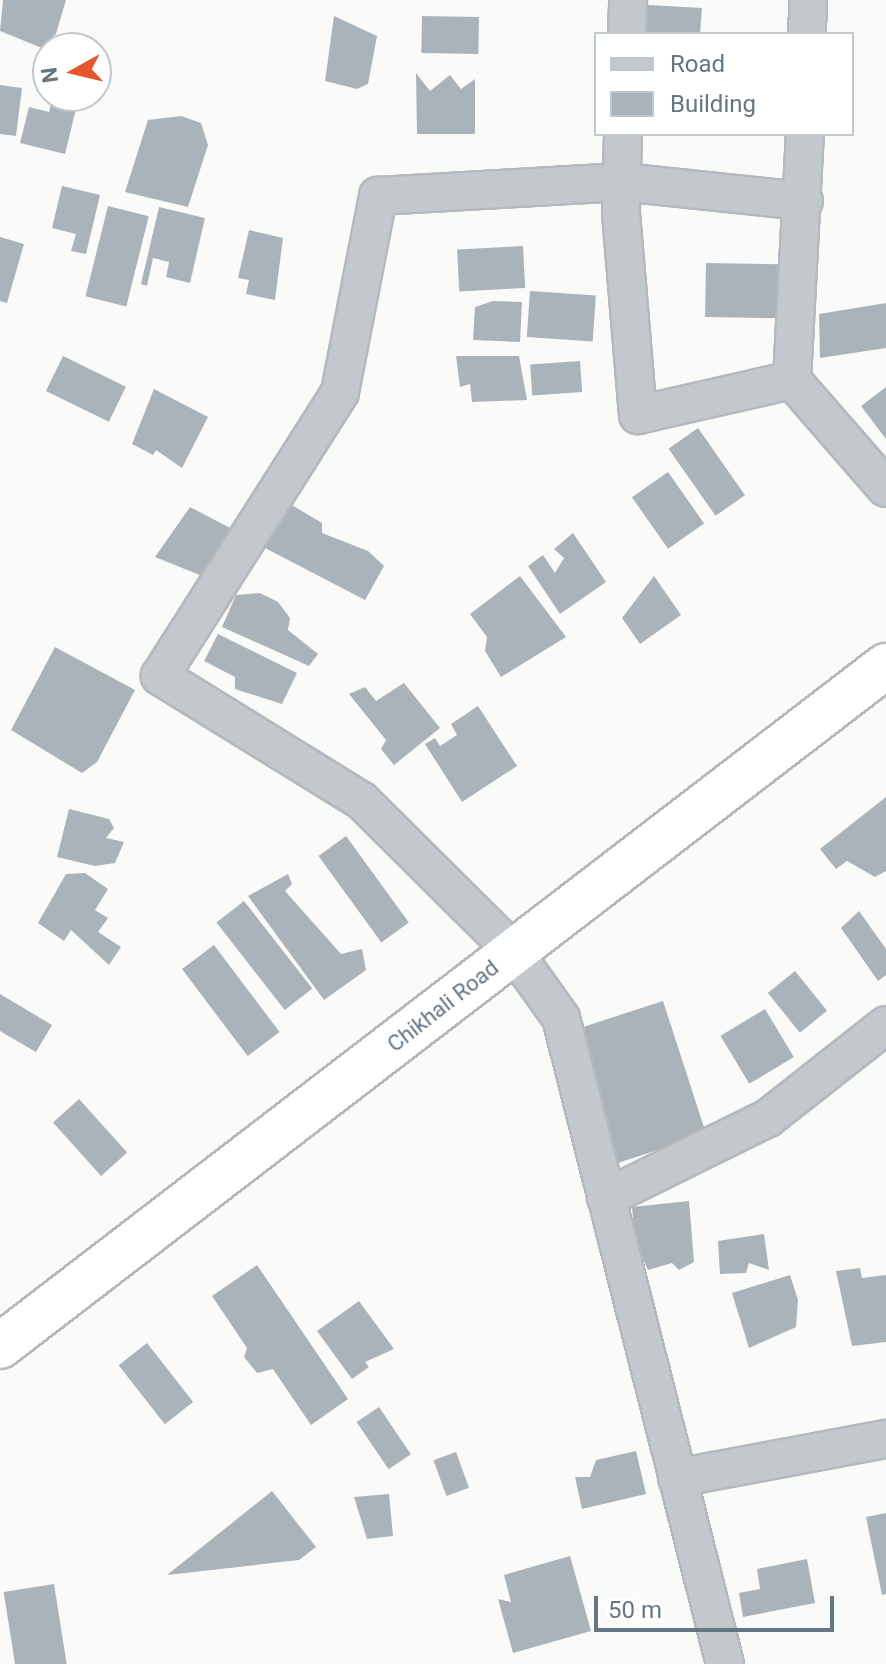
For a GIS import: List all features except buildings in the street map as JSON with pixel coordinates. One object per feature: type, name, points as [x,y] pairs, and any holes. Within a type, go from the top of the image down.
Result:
[{"type":"highway","name":"Chikhali Road","points":[[0,1346],[886,666]]},
{"type":"street","points":[[627,32],[628,0]]},
{"type":"street","points":[[807,32],[808,0]]},
{"type":"street","points":[[623,136],[622,182],[638,415],[792,380]]},
{"type":"street","points":[[805,136],[804,201],[792,380],[886,488]]},
{"type":"street","points":[[725,1664],[561,1018],[514,952],[362,801],[160,676],[340,392],[378,196],[622,182],[804,201]]},
{"type":"street","points":[[606,1198],[768,1118],[886,1025]]},
{"type":"street","points":[[677,1478],[886,1439]]}]
